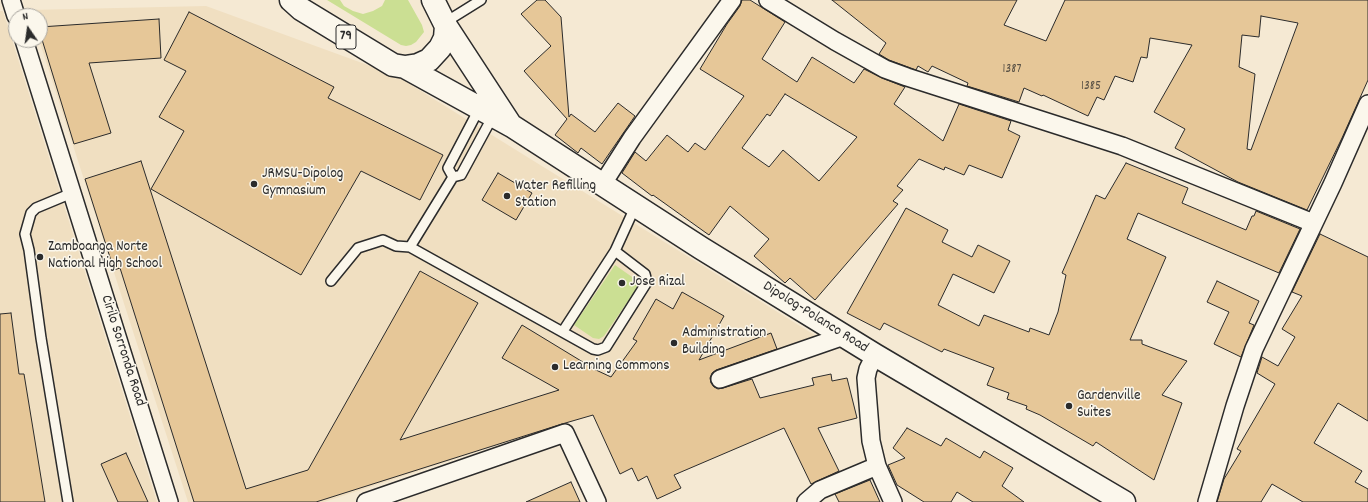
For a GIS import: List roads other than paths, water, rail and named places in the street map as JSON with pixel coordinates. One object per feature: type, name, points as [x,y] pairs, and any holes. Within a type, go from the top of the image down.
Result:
[{"type":"highway","name":"79","points":[[291,0],[301,10],[393,64],[405,67]]},
{"type":"highway","points":[[433,0],[445,24],[512,126]]},
{"type":"highway","points":[[405,67],[418,66],[429,60],[440,48],[445,38],[445,24]]},
{"type":"highway","name":"Dipolog-Polanco Road","points":[[405,67],[512,126],[635,207],[844,336],[1124,502]]},
{"type":"street","points":[[602,185],[632,138],[732,0]]},
{"type":"street","points":[[768,0],[835,41],[885,69],[1122,146],[1313,223]]},
{"type":"street","name":"Cirilo Sorronda Road","points":[[27,48],[169,502]]},
{"type":"street","points":[[1207,502],[1239,393],[1254,349],[1333,183],[1368,104]]},
{"type":"street","points":[[720,379],[844,336]]},
{"type":"street","points":[[875,355],[868,369],[866,378],[870,441],[877,466],[893,502]]},
{"type":"street","points":[[369,502],[564,433],[597,502]]},
{"type":"street","points":[[806,502],[820,490],[877,466]]},
{"type":"lane","points":[[445,24],[481,0]]},
{"type":"lane","points":[[453,177],[448,168],[486,112]]},
{"type":"lane","points":[[410,247],[453,177],[461,175],[486,112]]},
{"type":"lane","points":[[68,502],[40,338],[29,250],[25,234],[31,213],[36,208],[72,193]]},
{"type":"lane","points":[[563,331],[615,251],[635,207]]},
{"type":"lane","points":[[331,281],[358,248],[383,240],[396,246],[410,247],[593,349],[603,349],[606,347],[647,282],[645,274],[615,251]]},
{"type":"place","name":"JRMSU-Dipolog Gymnasium","points":[[254,184]]},
{"type":"place","name":"Water Refilling Station","points":[[507,196]]},
{"type":"place","name":"Zamboanga Norte National High School","points":[[40,257]]},
{"type":"place","name":"Jose Rizal","points":[[622,283]]},
{"type":"place","name":"Administration Building","points":[[674,343]]},
{"type":"place","name":"Learning Commons","points":[[555,367]]},
{"type":"place","name":"Gardenville Suites","points":[[1069,406]]}]
